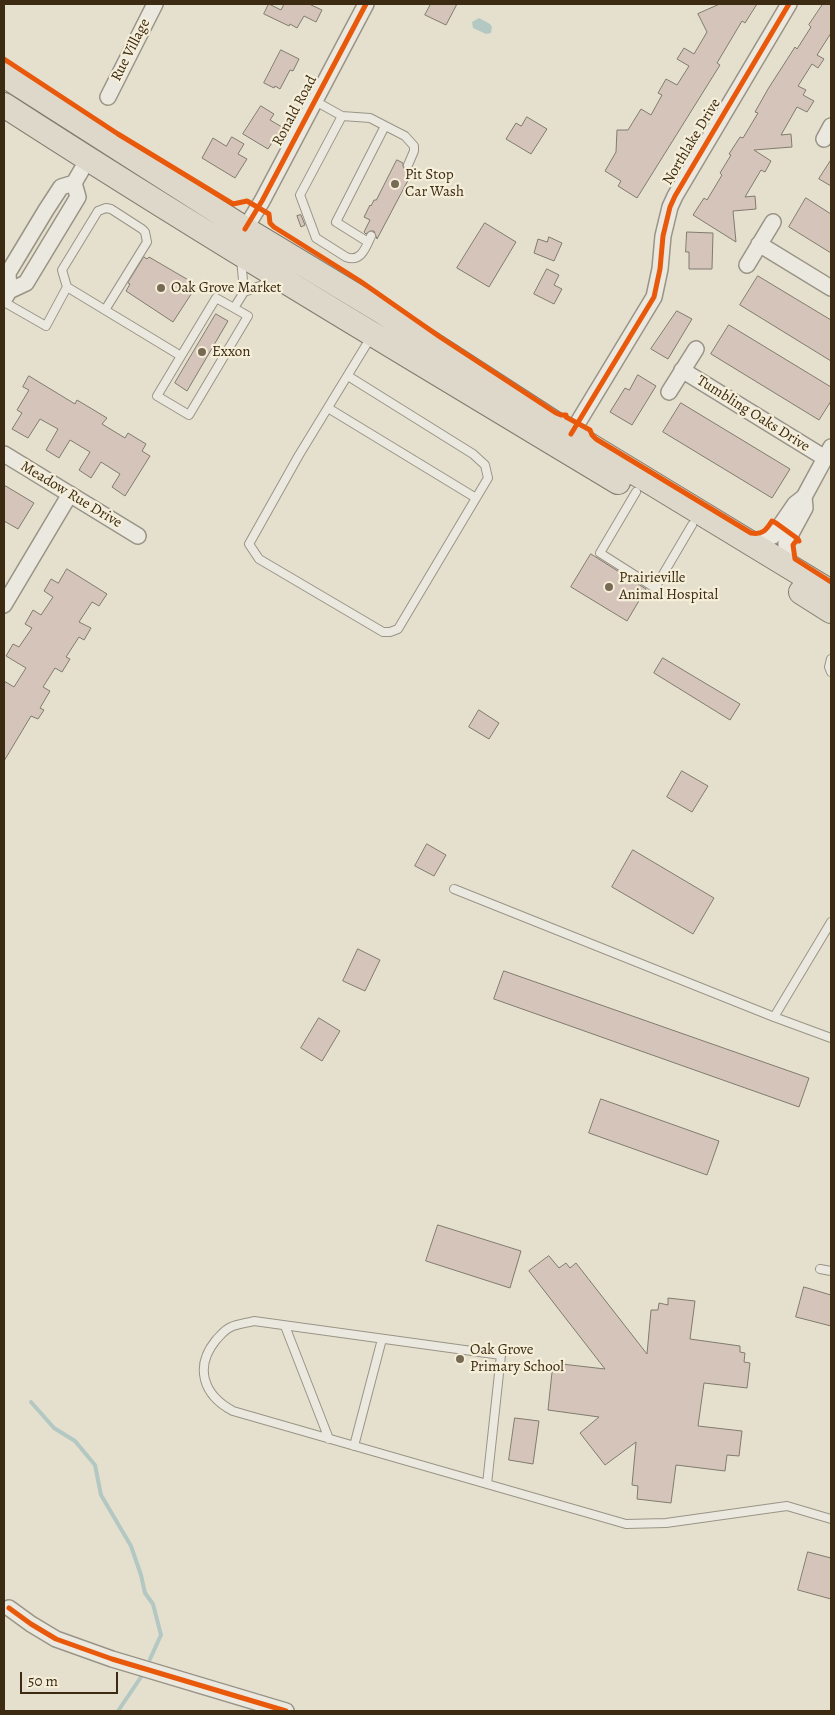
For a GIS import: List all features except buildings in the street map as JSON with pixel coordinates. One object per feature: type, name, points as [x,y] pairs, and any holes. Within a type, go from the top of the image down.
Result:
[{"type":"main road","points":[[4,76],[245,229],[381,311],[571,434],[831,592]]},
{"type":"main road","points":[[4,104],[88,159],[372,335],[831,610]]},
{"type":"main road","points":[[88,159],[136,175],[230,233],[241,233],[245,229]]},
{"type":"street","name":"Rue Village","points":[[108,97],[155,4]]},
{"type":"street","name":"Ronald Road","points":[[245,229],[366,4]]},
{"type":"street","name":"Northlake Drive","points":[[571,434],[654,297],[660,269],[663,236],[674,196],[789,4]]},
{"type":"street","points":[[5,298],[8,273],[61,187],[74,183],[88,159]]},
{"type":"street","points":[[5,298],[26,283],[78,197],[74,183]]},
{"type":"street","points":[[747,265],[773,222]]},
{"type":"street","points":[[35,228],[53,238]]},
{"type":"street","points":[[759,244],[831,288]]},
{"type":"street","points":[[669,392],[696,349]]},
{"type":"street","name":"Tumbling Oaks Drive","points":[[682,370],[828,452]]},
{"type":"street","points":[[753,546],[784,531],[805,508],[804,497],[828,452]]},
{"type":"street","name":"Meadow Rue Drive","points":[[4,454],[138,536]]},
{"type":"street","points":[[4,605],[70,494]]},
{"type":"street","points":[[784,531],[786,566]]},
{"type":"street","points":[[9,1608],[30,1624],[56,1639],[112,1659],[286,1711]]},
{"type":"lane","points":[[315,101],[342,116],[370,118],[405,136],[414,146],[414,152],[408,165]]},
{"type":"lane","points":[[342,116],[300,195],[316,238],[350,259],[360,255],[369,239],[336,222],[385,126]]},
{"type":"lane","points":[[105,310],[147,242],[145,232],[142,229],[111,209],[106,208],[98,211],[62,270],[68,287],[105,310],[181,356]]},
{"type":"lane","points":[[240,254],[244,292]]},
{"type":"lane","points":[[234,308],[244,292],[281,278]]},
{"type":"lane","points":[[5,298],[46,326],[68,287]]},
{"type":"lane","points":[[216,298],[234,308],[248,316],[189,415],[158,396],[216,298]]},
{"type":"lane","points":[[348,376],[473,454],[485,466],[488,478],[398,629],[390,632],[383,632],[259,559],[249,544],[299,455],[372,335]]},
{"type":"lane","points":[[328,408],[476,498]]},
{"type":"lane","points":[[636,492],[600,554],[655,588],[692,525]]},
{"type":"lane","points":[[831,659],[829,667],[831,672]]},
{"type":"lane","points":[[454,889],[831,1038]]},
{"type":"lane","points":[[774,1017],[831,922]]},
{"type":"lane","points":[[820,1269],[831,1271]]},
{"type":"lane","points":[[487,1484],[501,1355],[254,1321],[230,1327],[210,1347],[205,1358],[203,1370],[206,1385],[214,1397],[233,1411],[626,1524],[666,1523],[787,1506],[831,1519]]},
{"type":"lane","points":[[285,1326],[329,1439]]},
{"type":"lane","points":[[354,1446],[382,1339]]},
{"type":"shaded area","points":[[479,18],[490,24],[492,27],[491,33],[486,34],[473,28],[472,22]]},
{"type":"waterway","points":[[31,1402],[54,1428],[75,1441],[95,1465],[101,1495],[131,1546],[145,1593],[153,1604],[161,1635],[150,1659]]},
{"type":"waterway","points":[[118,1711],[141,1677]]},
{"type":"cycle path","points":[[245,229],[262,201],[366,4]]},
{"type":"cycle path","points":[[571,434],[654,297],[660,269],[663,236],[670,207],[675,196],[789,4]]},
{"type":"cycle path","points":[[4,59],[118,134],[233,204],[247,201],[269,214],[270,223],[274,227],[360,281],[440,337],[556,413],[566,415],[566,417],[590,430],[596,439],[751,533],[764,531],[772,521],[776,523],[798,539],[799,541],[796,541],[793,545],[795,559],[831,582]]},
{"type":"cycle path","points":[[9,1608],[56,1639],[112,1659],[286,1711]]},
{"type":"place","name":"Pit Stop Car Wash","points":[[395,184]]},
{"type":"place","name":"Oak Grove Market","points":[[161,288]]},
{"type":"place","name":"Exxon","points":[[202,352]]},
{"type":"place","name":"Prairieville Animal Hospital","points":[[609,587]]},
{"type":"place","name":"Oak Grove Primary School","points":[[460,1359]]}]
